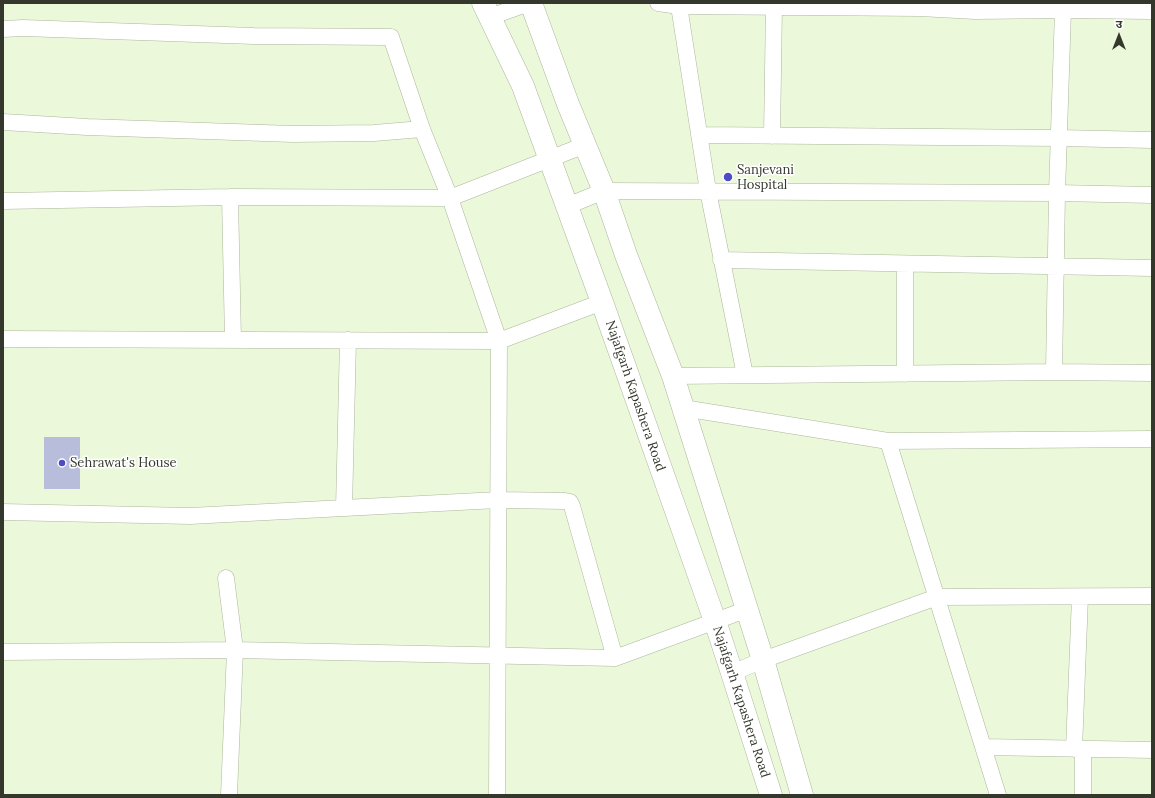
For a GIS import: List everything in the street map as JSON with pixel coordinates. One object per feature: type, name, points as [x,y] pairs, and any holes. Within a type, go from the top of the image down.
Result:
[{"type":"main road","points":[[530,3],[568,104],[604,190],[626,255],[683,408],[748,609],[802,795]]},
{"type":"main road","name":"Najafgarh Kapashera Road","points":[[486,10],[523,86],[602,302],[715,621],[771,795]]},
{"type":"street","points":[[486,10],[530,3]]},
{"type":"street","points":[[658,3],[679,6],[975,7],[1152,11]]},
{"type":"street","points":[[679,6],[708,191],[744,375]]},
{"type":"street","points":[[772,136],[774,7]]},
{"type":"street","points":[[1054,372],[1057,193],[1063,10]]},
{"type":"street","points":[[3,29],[23,28],[254,36],[389,36],[392,38],[422,129],[450,198],[499,341],[497,795]]},
{"type":"street","points":[[3,122],[190,131],[293,134],[374,133],[422,129]]},
{"type":"street","points":[[699,135],[1152,140]]},
{"type":"street","points":[[3,201],[230,197],[450,198],[585,145]]},
{"type":"street","points":[[567,206],[604,190],[1152,195]]},
{"type":"street","points":[[230,197],[233,340]]},
{"type":"street","points":[[721,260],[1152,268]]},
{"type":"street","points":[[904,264],[904,374]]},
{"type":"street","points":[[3,339],[499,341],[602,302]]},
{"type":"street","points":[[344,508],[348,340]]},
{"type":"street","points":[[672,376],[1054,372],[1152,373]]},
{"type":"street","points":[[683,408],[888,441],[1152,439]]},
{"type":"street","points":[[888,441],[998,795]]},
{"type":"street","points":[[3,512],[190,516],[498,500],[570,502],[615,658]]},
{"type":"street","points":[[226,578],[235,650],[229,795]]},
{"type":"street","points":[[732,673],[763,660],[937,597],[1152,596]]},
{"type":"street","points":[[1080,597],[1078,749],[1083,795]]},
{"type":"street","points":[[3,652],[235,650],[615,658],[748,609]]},
{"type":"street","points":[[983,747],[1152,750]]},
{"type":"building","name":"Sehrawat's House","points":[[44,437],[80,437],[80,489],[44,489]]},
{"type":"place","name":"Sanjevani Hospital","points":[[728,177]]},
{"type":"place","name":"Sehrawat's House","points":[[62,463]]}]
